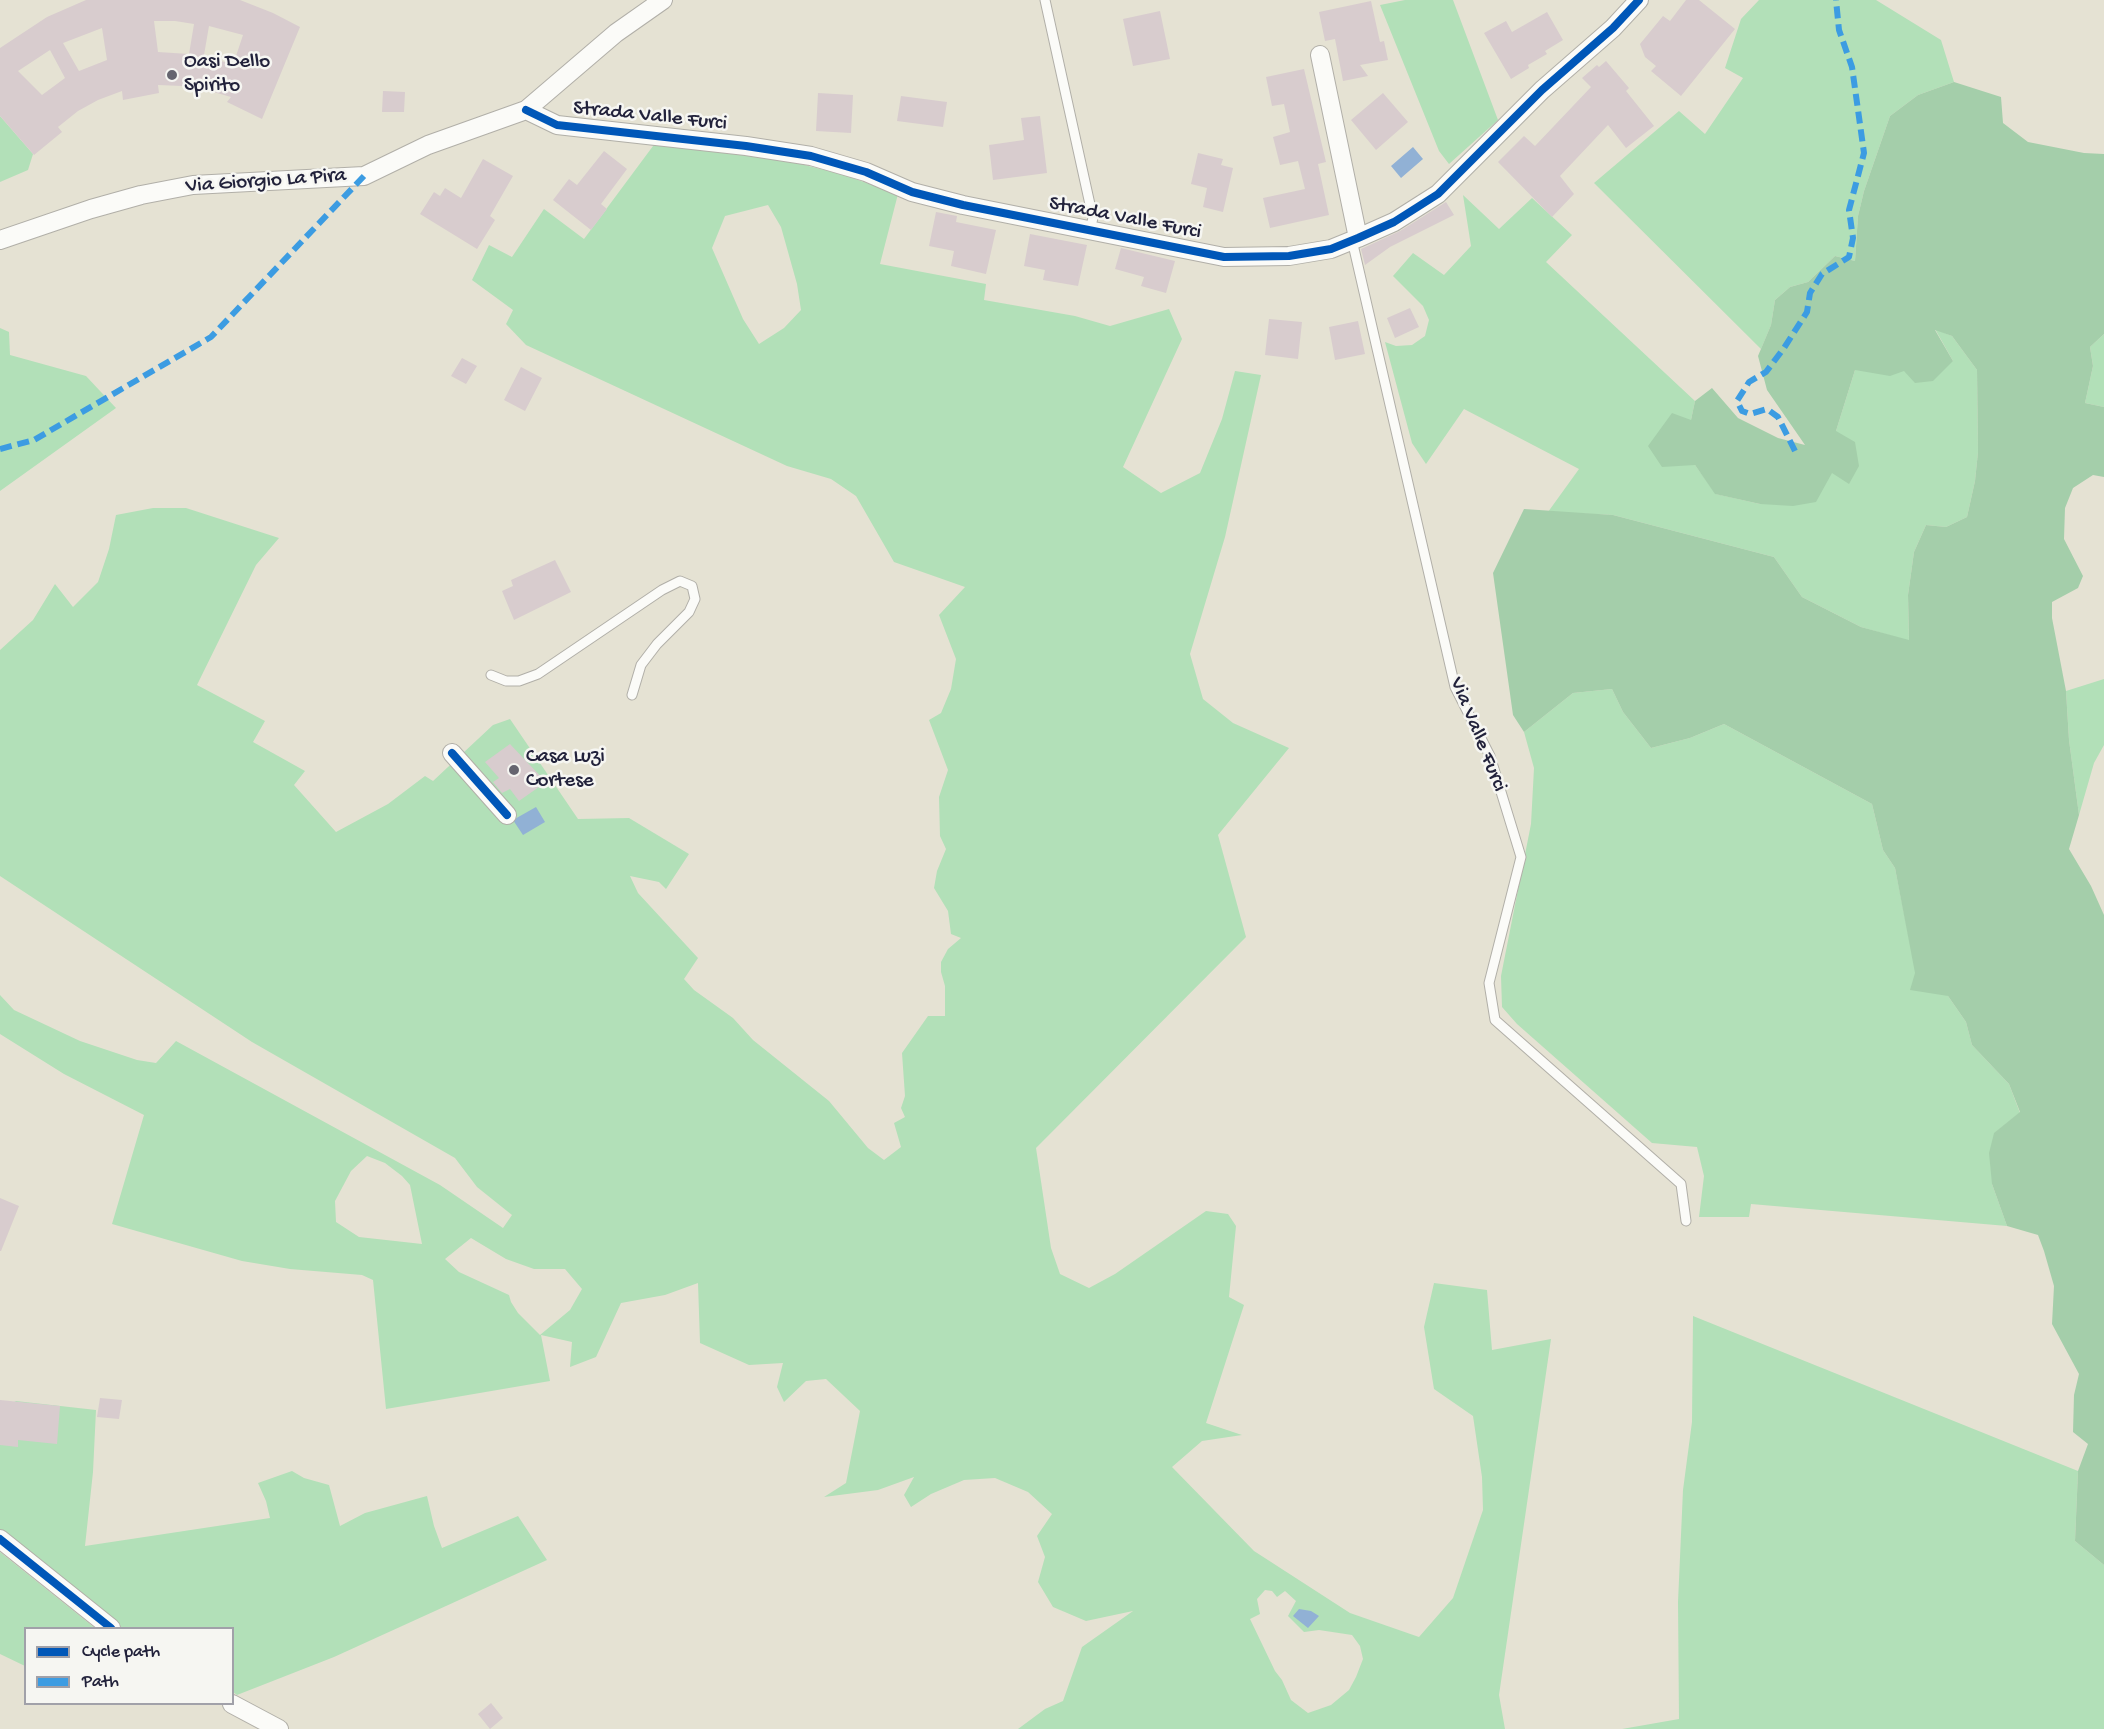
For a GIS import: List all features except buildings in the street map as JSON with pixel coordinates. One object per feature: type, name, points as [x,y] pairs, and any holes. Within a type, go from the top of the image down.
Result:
[{"type":"street","points":[[526,110],[616,33],[663,0]]},
{"type":"street","name":"Strada Valle Furci","points":[[526,110],[557,125],[746,146],[811,156],[866,172],[912,192],[963,205],[1224,257],[1289,256],[1331,249],[1394,222],[1438,194],[1542,90],[1613,28],[1639,0]]},
{"type":"street","points":[[1320,55],[1355,239]]},
{"type":"street","name":"Via Giorgio La Pira","points":[[0,240],[91,209],[141,195],[194,185],[364,176],[428,145],[526,110]]},
{"type":"street","points":[[452,753],[507,815]]},
{"type":"street","points":[[0,1539],[109,1627]]},
{"type":"street","points":[[234,1705],[279,1729]]},
{"type":"lane","points":[[1046,0],[1093,218],[1090,231]]},
{"type":"lane","name":"Via Valle Furci","points":[[1355,239],[1455,687],[1490,756],[1521,857],[1489,983],[1494,1020],[1681,1184],[1686,1221]]},
{"type":"lane","points":[[491,675],[506,681],[519,681],[538,674],[662,590],[680,581],[692,586],[695,598],[689,612],[657,644],[641,665],[632,695]]},
{"type":"green space","points":[[1405,0],[1453,0],[1498,120],[1449,164],[1439,151],[1380,5]]},
{"type":"green space","points":[[1759,0],[1876,0],[1941,40],[1954,82],[1918,95],[1890,116],[1864,191],[1858,216],[1855,261],[1835,256],[1808,282],[1790,287],[1775,300],[1771,325],[1761,349],[1594,183],[1679,111],[1705,134],[1743,78],[1725,68],[1741,19]]},
{"type":"green space","points":[[1954,82],[2001,97],[2003,123],[2028,142],[2084,153],[2104,154],[2104,334],[2090,347],[2093,366],[2085,403],[2104,407],[2104,477],[2093,475],[2073,488],[2065,508],[2064,539],[2083,576],[2078,588],[2052,602],[2052,618],[2066,691],[2069,740],[2079,815],[2069,849],[2091,886],[2104,915],[2104,1565],[2075,1541],[2078,1471],[2088,1444],[2073,1432],[2074,1395],[2079,1374],[2052,1324],[2054,1286],[2044,1251],[2038,1235],[2007,1226],[1992,1184],[1989,1153],[1994,1133],[2020,1112],[2009,1084],[1972,1045],[1966,1022],[1948,996],[1910,990],[1915,973],[1895,868],[1883,850],[1872,804],[1724,724],[1690,738],[1651,748],[1623,712],[1612,689],[1573,693],[1524,732],[1513,715],[1493,573],[1524,509],[1613,515],[1774,557],[1802,597],[1861,627],[1909,640],[1908,595],[1914,552],[1926,525],[1946,527],[1967,517],[1975,481],[1978,452],[1977,370],[1952,336],[1935,330],[1953,361],[1933,381],[1915,383],[1904,371],[1890,376],[1855,370],[1836,431],[1855,442],[1859,466],[1849,484],[1832,473],[1816,502],[1793,506],[1760,504],[1715,494],[1695,465],[1662,467],[1648,446],[1672,413],[1691,420],[1695,401],[1712,388],[1738,418],[1778,438],[1805,445],[1767,390],[1758,356],[1771,325],[1775,300],[1790,287],[1808,282],[1835,256],[1855,261],[1858,216],[1864,191],[1890,116],[1918,95]]},
{"type":"green space","points":[[0,116],[33,154],[28,170],[0,182]]},
{"type":"green space","points":[[656,142],[793,162],[844,175],[898,194],[880,264],[986,284],[984,300],[1075,316],[1110,326],[1169,309],[1182,339],[1123,467],[1161,493],[1200,473],[1222,419],[1235,371],[1261,375],[1225,537],[1190,654],[1203,699],[1233,723],[1289,748],[1218,835],[1246,937],[1036,1148],[1051,1248],[1060,1274],[1089,1288],[1115,1274],[1206,1211],[1228,1214],[1236,1226],[1229,1297],[1244,1305],[1206,1423],[1242,1435],[1202,1441],[1172,1467],[1254,1551],[1350,1613],[1419,1637],[1453,1598],[1483,1510],[1482,1477],[1473,1416],[1434,1389],[1424,1327],[1434,1283],[1487,1290],[1492,1350],[1551,1339],[1499,1695],[1505,1729],[1018,1729],[1045,1709],[1063,1701],[1082,1647],[1133,1611],[1086,1621],[1053,1607],[1038,1582],[1045,1557],[1037,1536],[1052,1514],[1028,1492],[995,1478],[964,1480],[931,1494],[911,1507],[904,1495],[914,1477],[878,1490],[824,1497],[846,1483],[860,1411],[826,1379],[806,1381],[784,1402],[777,1387],[783,1363],[749,1365],[700,1343],[698,1283],[665,1295],[621,1303],[596,1357],[570,1367],[572,1342],[541,1335],[550,1381],[386,1409],[373,1280],[362,1275],[290,1269],[242,1261],[112,1224],[144,1115],[64,1074],[0,1034],[0,995],[14,1010],[80,1041],[137,1060],[156,1063],[176,1041],[440,1185],[503,1228],[512,1215],[477,1187],[455,1158],[252,1042],[0,876],[0,650],[33,620],[55,584],[73,607],[98,582],[109,549],[116,515],[153,508],[186,508],[279,538],[256,565],[197,685],[265,721],[253,742],[305,771],[294,785],[336,832],[388,804],[425,776],[433,781],[493,725],[510,719],[578,819],[629,818],[689,854],[666,889],[659,882],[630,876],[638,893],[698,958],[684,979],[694,990],[733,1018],[753,1040],[829,1101],[868,1148],[884,1160],[901,1147],[894,1123],[905,1117],[901,1108],[905,1096],[902,1053],[928,1016],[945,1016],[945,986],[941,962],[948,949],[961,938],[951,934],[948,911],[934,888],[937,871],[946,849],[940,836],[939,797],[948,770],[929,720],[941,713],[951,689],[956,659],[939,615],[965,587],[894,562],[856,496],[831,479],[787,466],[526,345],[506,324],[513,310],[472,280],[489,245],[512,257],[544,209],[584,239]],"holes":[[[768,205],[781,227],[797,284],[801,310],[784,328],[759,344],[743,319],[712,248],[725,216]],[[367,1156],[385,1163],[402,1176],[410,1185],[422,1244],[359,1237],[336,1222],[335,1201],[351,1171]],[[471,1238],[506,1259],[534,1269],[565,1269],[582,1289],[570,1310],[540,1335],[518,1313],[509,1295],[459,1272],[445,1259]],[[1265,1590],[1272,1591],[1277,1597],[1285,1591],[1296,1601],[1288,1616],[1304,1632],[1319,1630],[1352,1635],[1360,1646],[1363,1659],[1349,1690],[1331,1705],[1308,1713],[1291,1700],[1250,1619],[1260,1614],[1257,1599]]]},
{"type":"green space","points":[[1463,195],[1499,229],[1532,198],[1572,235],[1546,262],[1695,401],[1691,420],[1695,465],[1716,494],[1760,504],[1836,431],[1855,370],[1904,371],[1953,361],[1935,329],[1952,336],[1977,370],[1978,452],[1975,481],[1967,517],[1946,527],[1926,525],[1914,552],[1908,595],[1909,641],[1861,627],[1802,597],[1774,557],[1613,515],[1548,512],[1579,469],[1464,409],[1426,464],[1412,443],[1385,342],[1396,346],[1412,345],[1425,336],[1429,320],[1423,306],[1393,276],[1413,253],[1444,275],[1471,246]]},
{"type":"green space","points":[[0,328],[9,332],[10,355],[86,376],[116,408],[0,491]]},
{"type":"green space","points":[[2104,334],[2104,407],[2085,403],[2093,366],[2090,347]]},
{"type":"green space","points":[[2104,679],[2104,745],[2094,763],[2079,815],[2069,740],[2066,691]]},
{"type":"green space","points":[[1612,689],[1623,712],[1651,748],[1690,738],[1724,724],[1872,804],[1883,850],[1895,868],[1916,973],[1948,996],[1966,1022],[1972,1045],[2009,1084],[2020,1113],[1995,1133],[1992,1184],[2007,1226],[1751,1204],[1749,1217],[1699,1217],[1704,1176],[1697,1147],[1652,1143],[1517,1024],[1502,1007],[1501,976],[1531,824],[1534,768],[1524,732],[1573,693]]},
{"type":"green space","points":[[1693,1316],[2078,1471],[2075,1541],[2104,1565],[2104,1729],[1622,1729],[1679,1719],[1678,1602],[1683,1490],[1692,1422]]},
{"type":"green space","points":[[16,1401],[96,1410],[93,1472],[85,1546],[270,1518],[258,1483],[292,1471],[304,1478],[329,1485],[340,1526],[365,1513],[427,1496],[442,1548],[518,1516],[547,1560],[334,1657],[237,1695],[234,1693],[234,1627],[121,1627],[103,1616],[0,1530],[0,1406],[5,1407]]},
{"type":"green space","points":[[0,1552],[94,1627],[24,1627],[24,1666],[0,1654]]},
{"type":"water","points":[[1413,147],[1423,159],[1401,178],[1391,166]]},
{"type":"water","points":[[536,807],[545,822],[523,835],[513,820]]},
{"type":"water","points":[[1299,1609],[1311,1611],[1319,1616],[1308,1628],[1293,1616]]},
{"type":"marked path","points":[[1795,451],[1778,417],[1767,409],[1750,414],[1742,411],[1737,401],[1749,382],[1766,372],[1784,348],[1807,312],[1810,293],[1822,274],[1849,257],[1853,238],[1849,210],[1864,153],[1852,67],[1839,30],[1836,0]]},
{"type":"marked path","points":[[0,449],[34,440],[211,337],[364,176]]},
{"type":"cycle path","points":[[526,110],[557,125],[746,146],[811,156],[866,172],[912,192],[963,205],[1224,257],[1289,256],[1331,249],[1358,238],[1394,222],[1438,194],[1542,90],[1613,28],[1639,0]]},
{"type":"cycle path","points":[[452,753],[507,815]]},
{"type":"cycle path","points":[[0,1539],[110,1627]]},
{"type":"place","name":"Oasi Dello Spirito","points":[[172,75]]},
{"type":"place","name":"Casa Luzi Cortese","points":[[514,770]]}]
